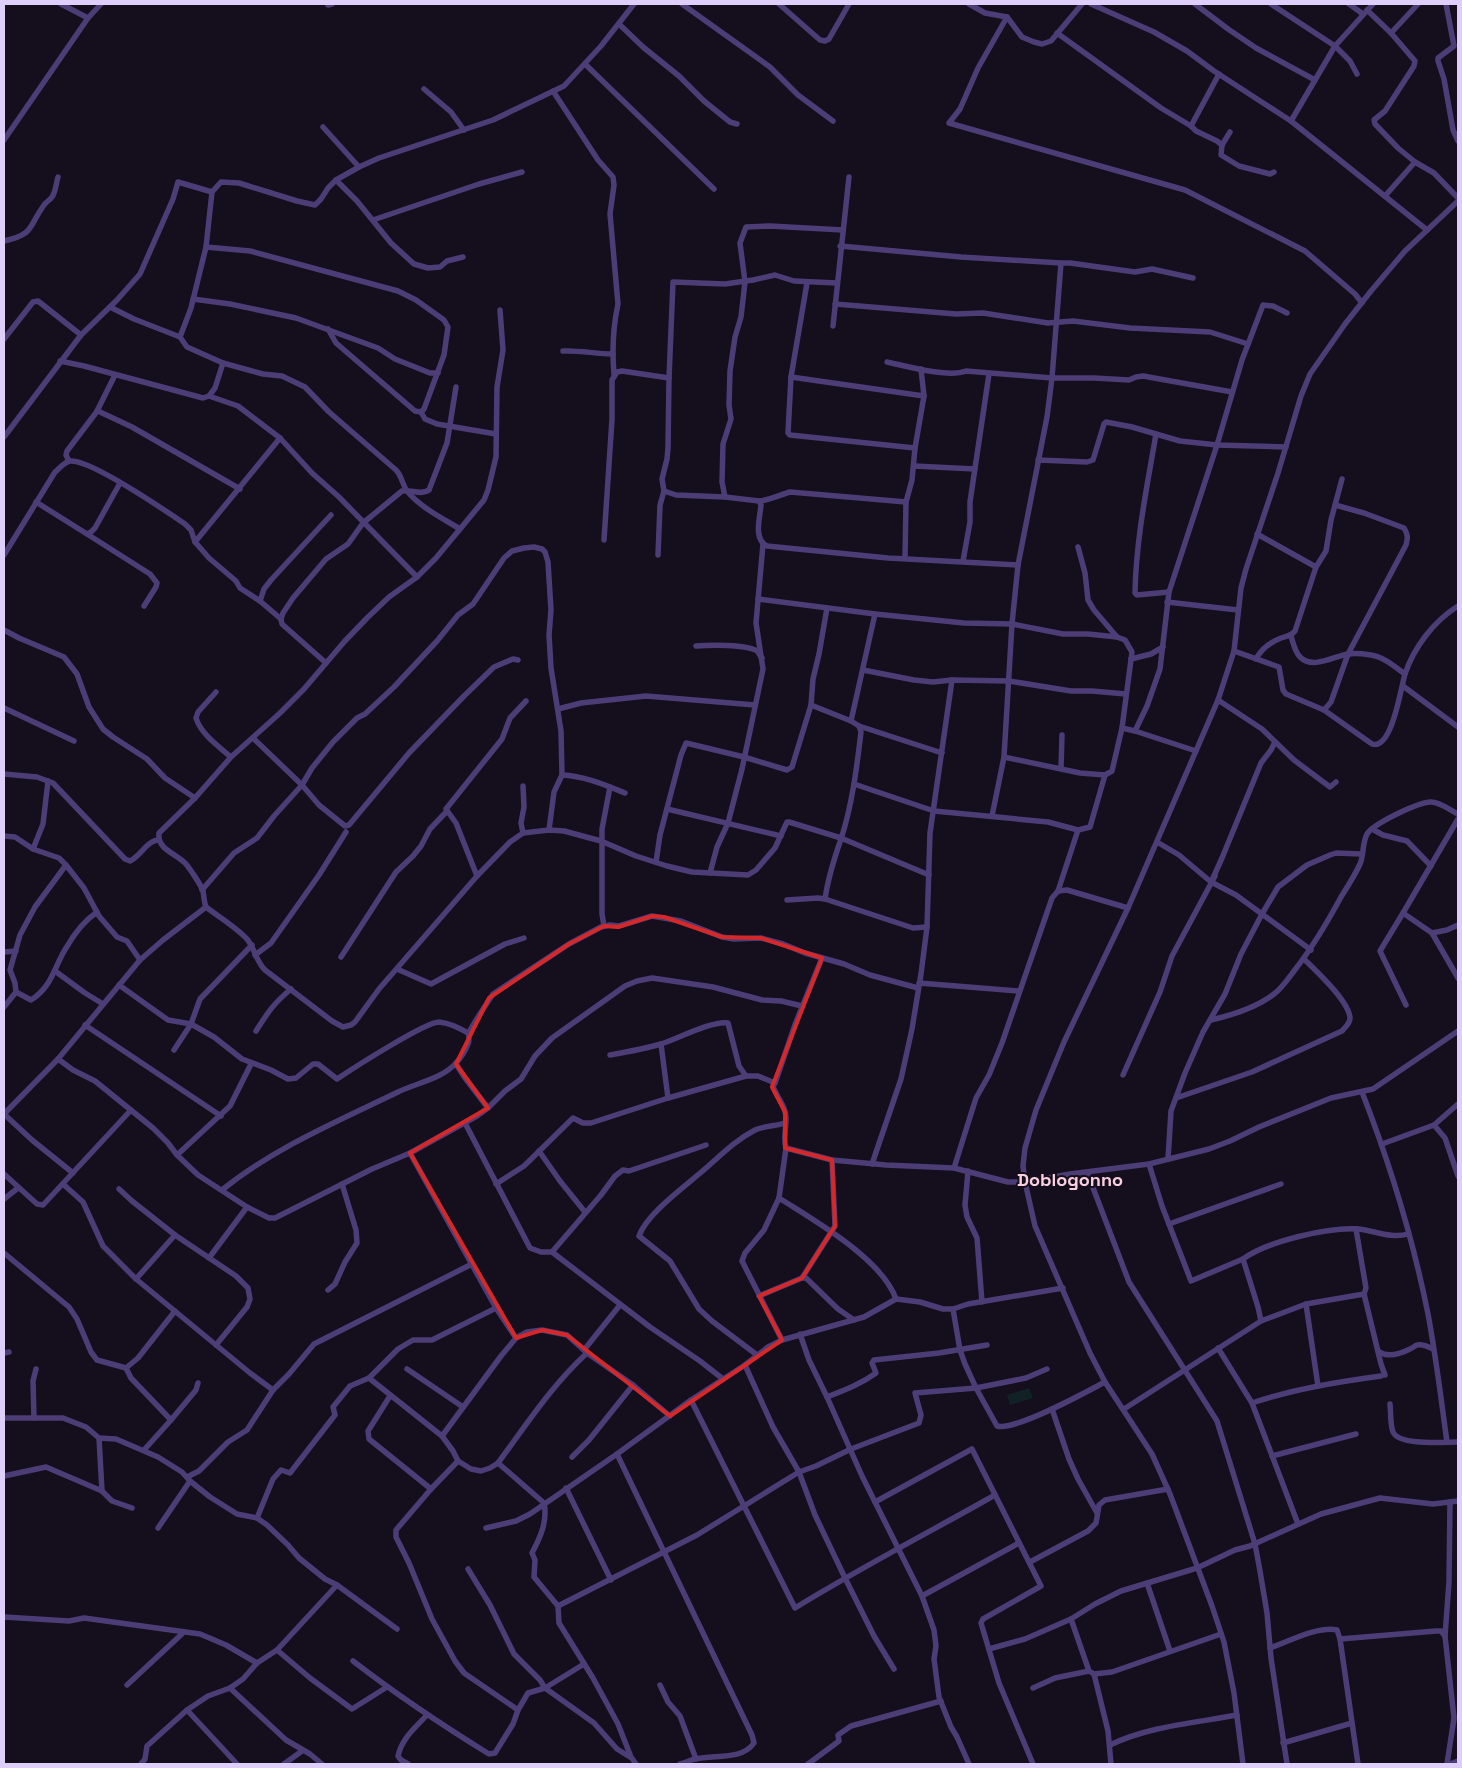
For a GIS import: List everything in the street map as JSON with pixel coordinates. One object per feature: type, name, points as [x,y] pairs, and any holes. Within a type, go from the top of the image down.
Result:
[{"type":"street","points":[[61,4],[88,18]]},
{"type":"street","points":[[4,140],[88,18],[101,4]]},
{"type":"street","points":[[328,4],[332,4]]},
{"type":"street","points":[[180,337],[191,308],[206,247],[212,192],[221,182],[239,183],[315,205],[336,180],[359,167],[379,158],[492,120],[564,86],[585,64],[634,4]]},
{"type":"street","points":[[682,4],[770,67],[798,96],[834,121]]},
{"type":"street","points":[[779,4],[820,40],[825,41],[829,39],[849,4]]},
{"type":"street","points":[[969,4],[985,13],[1007,17],[1022,37],[1042,44],[1051,40],[1082,4]]},
{"type":"street","points":[[1091,4],[1172,42],[1291,121],[1427,230]]},
{"type":"street","points":[[1195,4],[1256,48],[1315,80]]},
{"type":"street","points":[[1271,4],[1335,46],[1350,61],[1357,74]]},
{"type":"street","points":[[1243,1764],[1234,1694],[1221,1634],[1212,1606],[1168,1489],[1152,1454],[1105,1382],[1090,1353],[1036,1226],[1023,1166],[1025,1148],[1036,1110],[1064,1042],[1128,908],[1218,700],[1234,651],[1238,610],[1246,569],[1301,396],[1310,374],[1362,303],[1405,251],[1458,200],[1434,173],[1415,162],[1374,124],[1374,120],[1385,111],[1414,66],[1415,61],[1391,33],[1365,12],[1349,4]]},
{"type":"street","points":[[1291,121],[1335,46],[1373,4]]},
{"type":"street","points":[[1391,33],[1418,4]]},
{"type":"street","points":[[1446,4],[1456,44],[1438,58],[1438,62],[1444,79],[1453,130],[1458,141]]},
{"type":"street","points":[[1007,17],[978,68],[960,109],[950,123],[1185,190],[1305,251],[1355,294],[1362,303]]},
{"type":"street","points":[[619,24],[643,47],[679,76],[704,101],[730,122],[737,124]]},
{"type":"street","points":[[1057,33],[1161,108],[1196,131],[1222,145]]},
{"type":"street","points":[[585,64],[714,189]]},
{"type":"street","points":[[1191,126],[1220,74]]},
{"type":"street","points":[[424,89],[451,112],[464,130]]},
{"type":"street","points":[[553,91],[598,160],[613,177],[614,185],[610,214],[618,304],[612,354],[614,374],[612,380],[612,419],[604,540]]},
{"type":"street","points":[[323,127],[359,167]]},
{"type":"street","points":[[1230,132],[1222,145],[1221,155],[1239,166],[1270,174],[1274,172]]},
{"type":"street","points":[[1386,196],[1415,162]]},
{"type":"street","points":[[373,220],[479,184],[522,172]]},
{"type":"street","points":[[4,240],[17,238],[28,231],[44,205],[53,196],[58,177]]},
{"type":"street","points":[[833,326],[840,246],[849,177]]},
{"type":"street","points":[[336,180],[358,202],[391,243],[414,264],[428,268],[440,267],[448,261],[462,257]]},
{"type":"street","points":[[4,436],[81,335],[140,274],[173,200],[178,182],[212,192]]},
{"type":"street","points":[[725,497],[722,482],[723,444],[731,419],[729,405],[730,371],[735,337],[742,317],[745,282],[740,243],[746,228],[770,226],[843,230]]},
{"type":"street","points":[[840,246],[961,257],[1070,263],[1135,272],[1152,269],[1193,278]]},
{"type":"street","points":[[206,247],[250,251],[289,260],[398,292],[416,300],[444,320],[448,327],[444,355],[424,409],[420,412]]},
{"type":"street","points":[[992,816],[1004,757],[1012,624],[1018,565],[1047,417],[1052,378],[1061,263]]},
{"type":"street","points":[[658,555],[660,505],[664,492],[662,479],[668,448],[673,282],[725,284],[745,282],[775,275],[794,282],[837,283]]},
{"type":"street","points":[[807,283],[791,377],[788,433],[790,435],[915,448]]},
{"type":"street","points":[[193,299],[230,304],[296,318],[378,348],[395,359],[430,372],[438,373]]},
{"type":"street","points":[[4,339],[33,302],[38,302],[81,335]]},
{"type":"street","points":[[835,304],[956,314],[983,313],[1048,323],[1073,321],[1130,328],[1210,332],[1248,344]]},
{"type":"street","points":[[1135,731],[1148,706],[1160,669],[1169,592],[1248,344],[1263,305],[1273,306],[1288,313]]},
{"type":"street","points":[[110,307],[134,319],[180,337],[187,347],[223,362],[263,374],[282,376],[305,387],[329,412],[396,470],[407,490],[426,508],[460,529]]},
{"type":"street","points":[[500,310],[503,350],[497,387],[496,458],[484,500],[418,577],[389,597],[344,642],[279,714],[231,757],[159,833],[161,845],[181,858],[188,867],[202,890],[206,907],[236,929],[252,945],[255,955],[265,970],[332,1021],[343,1027],[355,1022],[379,989],[477,876],[510,842],[523,833],[549,830],[564,831],[602,841],[636,856],[692,872],[748,875],[756,870],[775,848],[787,822],[789,822],[841,838],[929,875]]},
{"type":"street","points":[[328,329],[336,343],[410,407],[420,412],[425,419],[437,424],[496,434]]},
{"type":"street","points":[[563,351],[584,350],[591,353],[612,354]]},
{"type":"street","points":[[60,361],[203,398],[209,396],[215,388],[223,362]]},
{"type":"street","points":[[887,362],[958,374],[966,371],[1052,378],[1129,380],[1143,376],[1232,392]]},
{"type":"street","points":[[905,558],[906,502],[914,466],[915,448],[924,396],[920,369]]},
{"type":"street","points":[[614,374],[622,371],[669,378]]},
{"type":"street","points":[[69,461],[66,455],[67,451],[97,411],[114,374]]},
{"type":"street","points":[[963,561],[970,522],[970,502],[989,374]]},
{"type":"street","points":[[791,377],[924,396]]},
{"type":"street","points":[[326,664],[282,624],[282,613],[326,560],[348,544],[363,523],[402,491],[423,493],[429,490],[447,443],[456,387]]},
{"type":"street","points":[[209,396],[238,406],[280,438],[312,473],[339,497],[418,577]]},
{"type":"street","points":[[97,411],[132,427],[240,489]]},
{"type":"street","points":[[1038,460],[1087,462],[1093,460],[1106,422],[1180,442],[1286,447]]},
{"type":"street","points":[[1156,434],[1139,533],[1135,593],[1136,595],[1169,592]]},
{"type":"street","points":[[195,542],[280,438]]},
{"type":"street","points":[[69,461],[83,464],[120,483],[185,524],[191,530],[195,542],[209,558],[236,581],[240,588],[260,601],[281,619]]},
{"type":"street","points":[[4,555],[55,472],[69,461]]},
{"type":"street","points":[[914,466],[975,469]]},
{"type":"street","points":[[1256,658],[1264,648],[1282,638],[1291,636],[1295,631],[1316,567],[1326,551],[1342,480]]},
{"type":"street","points":[[87,534],[94,528],[120,483]]},
{"type":"street","points":[[664,492],[676,495],[725,497],[759,501],[761,505],[758,536],[763,544],[767,546],[905,558],[1018,565]]},
{"type":"street","points":[[760,501],[790,492],[906,502]]},
{"type":"street","points":[[36,502],[142,568],[155,580],[156,586],[144,606]]},
{"type":"street","points":[[1324,710],[1331,702],[1348,654],[1406,545],[1408,534],[1404,528],[1364,513],[1335,505]]},
{"type":"street","points":[[260,601],[264,589],[271,580],[331,515]]},
{"type":"street","points":[[1257,534],[1316,567]]},
{"type":"street","points":[[710,873],[717,848],[728,823],[742,769],[763,669],[763,658],[756,623],[763,544]]},
{"type":"street","points":[[202,890],[234,853],[257,838],[302,785],[312,768],[333,742],[357,718],[365,714],[394,687],[437,642],[458,615],[473,604],[498,566],[509,554],[516,550],[534,547],[545,552],[548,562],[551,610],[549,635],[551,668],[558,709],[562,751],[562,775],[554,792],[549,830]]},
{"type":"street","points":[[1078,547],[1085,573],[1088,600],[1117,637]]},
{"type":"street","points":[[758,598],[875,614],[964,623],[1012,624],[1063,634],[1117,637],[1129,644],[1132,652],[1122,728],[1112,771],[1105,775],[1080,773],[1004,757]]},
{"type":"street","points":[[1167,602],[1238,610]]},
{"type":"street","points":[[1234,651],[1279,667],[1283,690],[1286,694],[1324,710],[1372,744],[1378,745],[1382,743],[1390,728],[1398,708],[1405,674],[1426,634],[1439,620],[1458,606]]},
{"type":"street","points":[[656,862],[667,810],[681,755],[686,743],[787,770],[792,767],[811,706],[813,679],[827,608]]},
{"type":"street","points":[[852,722],[875,614]]},
{"type":"street","points":[[4,630],[18,638],[64,657],[77,674],[89,707],[103,729],[147,759],[165,778],[194,798]]},
{"type":"street","points":[[1291,636],[1296,652],[1306,661],[1325,661],[1348,654],[1376,656],[1405,674]]},
{"type":"street","points":[[696,646],[711,645],[748,648],[757,651],[763,658]]},
{"type":"street","points":[[1131,659],[1151,654],[1163,647]]},
{"type":"street","points":[[253,738],[302,785],[319,805],[345,826],[349,825],[413,748],[494,666],[512,659],[518,660]]},
{"type":"street","points":[[863,670],[933,682],[952,680],[1009,681],[1071,691],[1126,694]]},
{"type":"street","points":[[872,1164],[901,1079],[912,1029],[927,927],[930,834],[952,680]]},
{"type":"street","points":[[1403,686],[1458,727]]},
{"type":"street","points":[[216,692],[198,712],[196,718],[198,725],[231,757]]},
{"type":"street","points":[[558,709],[581,703],[646,696],[755,705]]},
{"type":"street","points":[[1218,700],[1262,729],[1294,760],[1330,787],[1336,782]]},
{"type":"street","points":[[341,957],[396,872],[421,846],[430,829],[447,811],[450,804],[502,739],[510,718],[526,701]]},
{"type":"street","points":[[811,706],[860,726],[942,753]]},
{"type":"street","points":[[4,708],[74,741]]},
{"type":"street","points":[[825,898],[832,864],[841,838],[854,784],[860,726]]},
{"type":"street","points":[[1122,728],[1196,751]]},
{"type":"street","points":[[1061,768],[1062,735]]},
{"type":"street","points":[[1122,1075],[1160,992],[1172,956],[1213,880],[1261,763],[1276,742]]},
{"type":"street","points":[[4,774],[37,777],[53,783],[125,859],[132,860],[155,839],[159,840]]},
{"type":"street","points":[[562,775],[571,775],[625,793]]},
{"type":"street","points":[[854,784],[934,811],[1048,822],[1078,830],[1090,827],[1105,775]]},
{"type":"street","points":[[33,849],[43,824],[48,781]]},
{"type":"street","points":[[523,786],[524,807],[521,823],[523,833]]},
{"type":"street","points":[[604,926],[602,829],[610,788]]},
{"type":"street","points":[[1211,1020],[1237,1013],[1274,994],[1283,986],[1311,950],[1360,864],[1367,834],[1372,829],[1400,812],[1427,802],[1439,805],[1458,814]]},
{"type":"street","points":[[667,810],[782,836]]},
{"type":"street","points":[[447,811],[456,823],[477,876]]},
{"type":"street","points":[[1406,1005],[1380,951],[1458,819]]},
{"type":"street","points":[[1372,829],[1383,835],[1407,841],[1431,866]]},
{"type":"street","points":[[954,1168],[976,1098],[989,1075],[999,1051],[1052,898],[1058,891],[1078,830]]},
{"type":"street","points":[[255,955],[271,943],[319,875],[346,832]]},
{"type":"street","points":[[4,836],[15,837],[33,849],[59,858],[84,888],[108,928],[117,937],[129,943],[140,960]]},
{"type":"street","points":[[1157,842],[1179,855],[1311,950]]},
{"type":"street","points":[[1168,1159],[1170,1120],[1176,1098],[1203,1032],[1225,994],[1241,954],[1278,887],[1307,865],[1336,853],[1362,854]]},
{"type":"street","points":[[4,1006],[16,992],[10,970],[20,935],[35,907],[66,865]]},
{"type":"street","points":[[1058,891],[1072,890],[1128,908]]},
{"type":"street","points":[[787,900],[825,898],[913,928],[927,927]]},
{"type":"street","points":[[73,1173],[32,1140],[4,1114],[58,1059],[140,960],[183,923],[206,907]]},
{"type":"street","points":[[16,992],[32,1000],[41,994],[55,971],[65,948],[86,920],[97,912]]},
{"type":"street","points":[[1403,913],[1432,933],[1458,978]]},
{"type":"street","points":[[222,1190],[250,1170],[301,1140],[409,1087],[439,1075],[456,1064],[469,1043],[468,1033],[493,994],[569,944],[604,926],[619,926],[652,916],[681,921],[722,937],[734,939],[761,938],[870,974],[919,985],[1019,991]]},
{"type":"street","points":[[1432,933],[1458,925]]},
{"type":"street","points":[[397,969],[431,984],[505,944],[524,938]]},
{"type":"street","points":[[174,1050],[191,1024],[200,999],[252,945]]},
{"type":"street","points":[[4,952],[16,951]]},
{"type":"street","points":[[782,1340],[758,1296],[742,1258],[764,1230],[779,1198],[786,1148],[784,1140],[786,1120],[785,1112],[773,1086],[802,1006],[822,958]]},
{"type":"street","points":[[1176,1098],[1252,1072],[1342,1031],[1348,1025],[1350,1018],[1342,1000],[1304,959]]},
{"type":"street","points":[[55,971],[84,993],[103,1004]]},
{"type":"street","points":[[58,1059],[95,1081],[154,1128],[177,1156],[198,1175],[247,1207],[269,1218],[275,1218],[342,1184],[410,1153],[488,1108],[504,1091],[521,1079],[535,1056],[552,1038],[625,986],[637,981],[652,978],[713,987],[762,1000],[781,1001],[802,1006]]},
{"type":"street","points":[[120,985],[168,1020],[191,1024],[214,1037],[250,1064],[271,1070],[288,1079],[296,1078],[313,1064],[318,1064],[337,1079],[416,1032],[438,1022],[453,1025],[468,1033]]},
{"type":"street","points":[[256,1031],[272,1006],[291,989]]},
{"type":"street","points":[[610,1055],[661,1044],[725,1022],[728,1023],[738,1066],[746,1076]]},
{"type":"street","points":[[86,1025],[221,1116]]},
{"type":"street","points":[[786,1148],[832,1160],[954,1168],[1008,1182],[1025,1182],[1149,1164],[1230,1141],[1259,1127],[1331,1098],[1373,1089],[1458,1030]]},
{"type":"street","points":[[661,1044],[668,1098]]},
{"type":"street","points":[[177,1156],[230,1106],[250,1064]]},
{"type":"street","points":[[456,1064],[464,1078],[488,1108]]},
{"type":"street","points":[[496,1184],[524,1166],[573,1118],[591,1123],[668,1098],[746,1076],[758,1076],[775,1083]]},
{"type":"street","points":[[1362,1092],[1382,1144],[1419,1274],[1434,1349],[1447,1442]]},
{"type":"street","points":[[1382,1144],[1434,1126],[1458,1104]]},
{"type":"street","points":[[4,1174],[37,1204],[43,1205],[131,1110]]},
{"type":"street","points":[[465,1123],[530,1248],[541,1252],[552,1252],[620,1305],[723,1379]]},
{"type":"street","points":[[757,1355],[699,1309],[670,1261],[639,1236],[641,1230],[660,1207],[740,1138],[758,1129],[785,1123]]},
{"type":"street","points":[[1434,1126],[1445,1138],[1457,1172]]},
{"type":"street","points":[[552,1252],[615,1176],[623,1170],[629,1171],[706,1145]]},
{"type":"street","points":[[539,1151],[585,1212]]},
{"type":"street","points":[[410,1153],[496,1308],[516,1338]]},
{"type":"street","points":[[758,1296],[802,1278],[835,1226],[832,1160]]},
{"type":"street","points":[[1149,1164],[1191,1281],[1270,1246],[1310,1234],[1356,1229],[1399,1237],[1408,1234]]},
{"type":"street","points":[[968,1171],[965,1206],[967,1217],[977,1238],[982,1302]]},
{"type":"street","points":[[1087,1172],[1129,1282],[1217,1420],[1255,1544],[1267,1613],[1270,1648],[1287,1764]]},
{"type":"street","points":[[63,1184],[82,1202],[102,1246],[136,1279],[273,1390]]},
{"type":"street","points":[[328,1290],[335,1284],[345,1262],[357,1243],[356,1230],[342,1184]]},
{"type":"street","points":[[1169,1224],[1281,1184]]},
{"type":"street","points":[[4,1200],[18,1188]]},
{"type":"street","points":[[119,1190],[175,1235],[236,1276],[248,1288],[250,1299],[247,1307],[216,1345]]},
{"type":"street","points":[[779,1198],[831,1232],[885,1276],[892,1287],[896,1299]]},
{"type":"street","points":[[209,1258],[247,1207]]},
{"type":"street","points":[[1252,1403],[1283,1393],[1383,1375],[1364,1294],[1366,1288],[1356,1229]]},
{"type":"street","points":[[136,1279],[175,1235]]},
{"type":"street","points":[[4,1253],[69,1307],[97,1360],[126,1368],[131,1378],[171,1420]]},
{"type":"street","points":[[1243,1259],[1261,1322]]},
{"type":"street","points":[[158,1528],[189,1479],[228,1442],[247,1430],[273,1390],[290,1374],[314,1344],[472,1264]]},
{"type":"street","points":[[802,1278],[810,1280],[838,1309],[854,1320]]},
{"type":"street","points":[[486,1528],[516,1521],[530,1514],[691,1400],[782,1340],[864,1317],[896,1299],[920,1302],[943,1309],[953,1309],[1063,1288]]},
{"type":"street","points":[[1124,1409],[1261,1322],[1306,1304],[1364,1294]]},
{"type":"street","points":[[1306,1304],[1318,1386]]},
{"type":"street","points":[[369,1378],[442,1436],[458,1461],[471,1469],[481,1471],[490,1468],[498,1462],[620,1305]]},
{"type":"street","points":[[257,1518],[274,1480],[281,1470],[290,1473],[335,1415],[333,1407],[350,1386],[369,1378],[398,1349],[413,1340],[432,1340],[496,1308]]},
{"type":"street","points":[[953,1309],[960,1350],[976,1388],[995,1423],[1000,1427],[1005,1427],[1052,1409],[1105,1382]]},
{"type":"street","points":[[126,1368],[138,1358],[175,1311]]},
{"type":"street","points":[[442,1436],[516,1338],[527,1332],[542,1330],[567,1334],[585,1351],[633,1385],[670,1416]]},
{"type":"street","points":[[800,1334],[809,1360],[922,1596],[934,1630],[936,1646],[934,1659],[941,1701],[969,1764]]},
{"type":"street","points":[[828,1397],[867,1380],[876,1373],[872,1363],[874,1360],[987,1345]]},
{"type":"street","points":[[1378,1351],[1383,1355],[1394,1355],[1417,1345],[1424,1345],[1434,1349]]},
{"type":"street","points":[[1218,1348],[1252,1403],[1298,1524]]},
{"type":"street","points":[[745,1364],[773,1427],[799,1472],[815,1515],[845,1578],[874,1636],[894,1670]]},
{"type":"street","points":[[34,1418],[33,1381],[36,1369]]},
{"type":"street","points":[[407,1369],[463,1408]]},
{"type":"street","points":[[558,1606],[697,1536],[799,1472],[851,1449],[919,1423],[921,1415],[915,1393],[976,1388],[1026,1378],[1047,1370]]},
{"type":"street","points":[[144,1450],[196,1390],[198,1383]]},
{"type":"street","points":[[572,1457],[589,1440],[633,1385]]},
{"type":"street","points":[[390,1396],[368,1431],[369,1439],[431,1489]]},
{"type":"street","points":[[691,1400],[796,1608],[845,1578],[995,1495]]},
{"type":"street","points":[[1390,1404],[1392,1428],[1394,1434],[1400,1440],[1458,1442]]},
{"type":"street","points":[[1052,1409],[1069,1459],[1097,1513]]},
{"type":"street","points":[[4,1418],[63,1418],[86,1427],[99,1438],[116,1439],[144,1450],[174,1467],[210,1497],[237,1514],[257,1518],[288,1545],[299,1558],[325,1579],[337,1585],[397,1629]]},
{"type":"street","points":[[1272,1456],[1356,1434]]},
{"type":"street","points":[[99,1438],[102,1491]]},
{"type":"street","points":[[876,1502],[972,1449],[1041,1586],[983,1619],[981,1623],[999,1682],[1033,1764]]},
{"type":"street","points":[[617,1454],[703,1631],[754,1742],[749,1750],[744,1752],[724,1757],[696,1759],[680,1764]]},
{"type":"street","points":[[458,1461],[396,1530],[396,1537],[432,1618],[455,1661],[464,1673],[518,1710]]},
{"type":"street","points":[[498,1462],[544,1503],[546,1511],[541,1535],[532,1553],[535,1560],[534,1577],[558,1606],[560,1623],[618,1724],[631,1757],[636,1764]]},
{"type":"street","points":[[4,1476],[46,1467],[102,1491],[112,1501],[132,1508]]},
{"type":"street","points":[[566,1488],[610,1580]]},
{"type":"street","points":[[1030,1562],[1088,1531],[1096,1523],[1099,1505],[1105,1500],[1168,1489]]},
{"type":"street","points":[[989,1649],[1025,1638],[1071,1619],[1121,1591],[1197,1568],[1321,1514],[1380,1498],[1433,1504],[1458,1501]]},
{"type":"street","points":[[1450,1502],[1449,1582],[1445,1636],[1454,1718],[1449,1764],[1458,1761]]},
{"type":"street","points":[[922,1596],[1019,1543]]},
{"type":"street","points":[[468,1569],[490,1604],[514,1654],[540,1680],[545,1688],[594,1723],[617,1749],[631,1757]]},
{"type":"street","points":[[1147,1583],[1170,1651]]},
{"type":"street","points":[[141,1764],[145,1759],[147,1746],[187,1710],[208,1696],[230,1688],[243,1679],[257,1663],[277,1650],[337,1585]]},
{"type":"street","points":[[4,1617],[69,1621],[84,1618],[200,1634],[226,1645],[257,1663]]},
{"type":"street","points":[[1071,1619],[1104,1712],[1112,1764]]},
{"type":"street","points":[[1270,1648],[1328,1628],[1337,1630],[1340,1639],[1358,1764]]},
{"type":"street","points":[[1340,1639],[1436,1631],[1442,1631],[1445,1636]]},
{"type":"street","points":[[127,1684],[184,1632]]},
{"type":"street","points":[[1033,1688],[1055,1678],[1091,1672],[1112,1672],[1221,1634]]},
{"type":"street","points":[[277,1650],[310,1678],[352,1709],[387,1687]]},
{"type":"street","points":[[353,1661],[427,1715],[489,1754],[495,1753],[513,1724],[518,1710],[528,1693],[545,1688],[584,1664]]},
{"type":"street","points":[[660,1685],[668,1702],[680,1716],[696,1759]]},
{"type":"street","points":[[230,1688],[286,1740],[310,1754],[322,1764]]},
{"type":"street","points":[[808,1764],[839,1741],[838,1735],[851,1726],[941,1701]]},
{"type":"street","points":[[187,1710],[237,1764]]},
{"type":"street","points":[[408,1764],[398,1756],[400,1746],[427,1715]]},
{"type":"street","points":[[1110,1745],[1148,1731],[1237,1715]]},
{"type":"street","points":[[1283,1743],[1352,1723]]},
{"type":"street","points":[[284,1764],[302,1751]]},
{"type":"highlighted area","points":[[652,916],[664,917],[722,937],[761,938],[822,958],[772,1087],[785,1112],[785,1148],[832,1160],[835,1226],[802,1278],[759,1296],[782,1340],[670,1416],[567,1335],[542,1330],[516,1338],[410,1153],[488,1108],[456,1064],[489,998],[569,944],[604,926],[618,927]]},
{"type":"shaded area","points":[[1029,1388],[1033,1398],[1010,1405],[1007,1395]]},
{"type":"district","name":"Doblogonno","points":[[1070,1180]]}]
